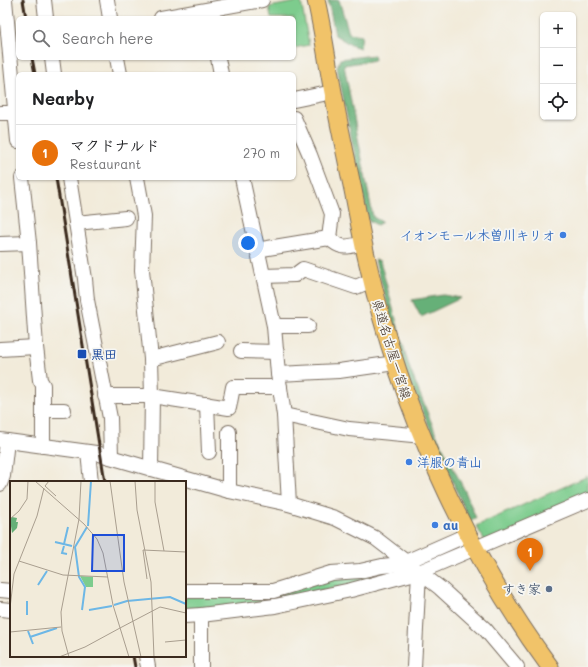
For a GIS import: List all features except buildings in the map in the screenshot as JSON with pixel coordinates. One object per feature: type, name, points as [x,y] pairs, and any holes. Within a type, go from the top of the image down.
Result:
[{"type":"main road","name":"県道名古屋一宮線","points":[[316,0],[363,243],[386,337],[410,407],[450,500],[472,541],[498,588],[550,667]]},
{"type":"street","points":[[5,0],[16,122]]},
{"type":"street","points":[[44,0],[46,16]]},
{"type":"street","points":[[107,0],[110,16]]},
{"type":"street","points":[[171,16],[262,0]]},
{"type":"street","points":[[52,60],[54,72]]},
{"type":"street","points":[[117,60],[120,72]]},
{"type":"street","points":[[218,60],[221,72]]},
{"type":"street","points":[[296,100],[333,92]]},
{"type":"street","points":[[0,113],[15,113]]},
{"type":"street","points":[[296,123],[332,214],[329,238]]},
{"type":"street","points":[[22,180],[29,243],[36,347],[40,380],[43,385],[43,446]]},
{"type":"street","points":[[69,180],[87,300],[110,418],[111,457]]},
{"type":"street","points":[[137,180],[144,216],[142,270],[151,358],[152,468]]},
{"type":"street","points":[[242,180],[256,250],[274,326],[284,415],[290,504]]},
{"type":"street","points":[[76,223],[126,218]]},
{"type":"street","points":[[329,238],[338,246],[350,247],[363,243]]},
{"type":"street","points":[[256,250],[329,238]]},
{"type":"street","points":[[0,244],[29,243]]},
{"type":"street","points":[[263,276],[295,275],[302,269],[356,287],[372,280]]},
{"type":"street","points":[[274,326],[308,326]]},
{"type":"street","points":[[151,358],[218,342]]},
{"type":"street","points":[[0,349],[36,347]]},
{"type":"street","points":[[241,351],[277,352]]},
{"type":"street","points":[[105,396],[152,396],[229,408],[233,386],[395,363]]},
{"type":"street","points":[[207,404],[209,452]]},
{"type":"street","points":[[43,410],[64,410]]},
{"type":"street","points":[[284,415],[349,429],[423,436]]},
{"type":"street","points":[[229,432],[229,491]]},
{"type":"street","points":[[0,484],[3,476],[3,441],[88,452],[111,457],[229,491],[290,504],[335,518],[375,538],[407,561],[454,599],[485,629],[517,667]]},
{"type":"street","points":[[88,452],[91,481]]},
{"type":"street","points":[[186,591],[273,590],[331,573],[373,569],[382,566],[401,564],[472,541],[588,500]]},
{"type":"street","points":[[186,616],[275,606],[351,590],[419,572],[472,541]]},
{"type":"street","points":[[414,667],[419,572]]},
{"type":"street","points":[[0,590],[10,591]]},
{"type":"street","points":[[273,590],[275,606]]},
{"type":"street","points":[[202,667],[206,591]]},
{"type":"street","points":[[0,609],[10,610]]},
{"type":"street","points":[[146,657],[148,667]]},
{"type":"green space","points":[[328,0],[339,0],[349,33],[362,35],[360,48],[351,45],[335,35]]},
{"type":"green space","points":[[301,1],[309,45],[296,48],[296,16],[271,16],[269,7]]},
{"type":"green space","points":[[374,55],[375,60],[344,65],[373,217],[382,222],[377,225],[368,220],[337,67],[340,59]]},
{"type":"green space","points":[[375,260],[380,261],[409,367],[436,434],[465,491],[476,518],[470,522],[406,373]]},
{"type":"green space","points":[[443,295],[461,298],[421,317],[412,300]]},
{"type":"green space","points":[[588,476],[588,497],[487,544],[476,526]]},
{"type":"green space","points":[[419,572],[186,616],[186,592],[273,591],[331,573]]},
{"type":"railway","points":[[23,0],[26,16]]},
{"type":"railway","points":[[32,60],[35,72]]},
{"type":"railway","points":[[56,180],[105,481]]},
{"type":"railway","points":[[133,657],[135,667]]},
{"type":"place","name":"イオンモール木曽川キリオ","points":[[563,235]]},
{"type":"place","name":"黒田","points":[[82,354]]},
{"type":"place","name":"洋服の青山","points":[[409,462]]},
{"type":"place","name":"au","points":[[435,525]]},
{"type":"place","name":"マクドナルド","points":[[530,571]]},
{"type":"place","name":"すき家","points":[[549,589]]}]
